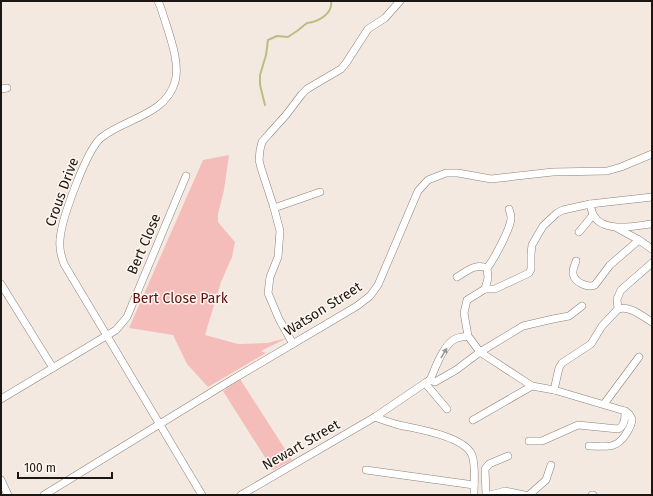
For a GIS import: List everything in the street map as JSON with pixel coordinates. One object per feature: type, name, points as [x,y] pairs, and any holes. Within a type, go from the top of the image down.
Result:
[{"type":"street","name":"Crous Drive","points":[[158,1],[176,61],[176,77],[172,88],[167,98],[154,109],[108,133],[97,142],[89,155],[74,193],[60,234],[60,248],[64,264],[202,495]]},
{"type":"street","points":[[293,344],[279,319],[268,293],[270,278],[278,257],[280,231],[259,160],[262,142],[302,94],[307,89],[341,68],[346,63],[368,29],[385,18],[400,1]]},
{"type":"street","name":"Watson Street","points":[[44,495],[357,306],[373,292],[378,285],[418,191],[425,183],[434,177],[446,173],[491,179],[553,172],[607,170],[621,167],[652,154]]},
{"type":"street","name":"Bert Close","points":[[1,399],[116,330],[127,317],[186,176]]},
{"type":"street","points":[[274,208],[320,192]]},
{"type":"street","points":[[589,446],[610,446],[619,443],[632,421],[630,415],[625,411],[604,404],[554,390],[532,386],[480,352],[468,336],[464,313],[465,304],[469,297],[485,289],[495,289],[529,273],[531,269],[532,245],[548,220],[563,210],[590,204],[652,196]]},
{"type":"street","points":[[590,204],[593,215],[598,221],[617,228],[652,249]]},
{"type":"street","points":[[485,289],[488,278],[487,268],[493,260],[510,224],[511,217],[509,209]]},
{"type":"street","points":[[579,232],[593,215]]},
{"type":"street","points":[[617,228],[651,224]]},
{"type":"street","points":[[576,261],[573,272],[575,278],[584,285],[594,286],[610,265],[639,240]]},
{"type":"street","points":[[618,309],[617,299],[621,290],[652,263]]},
{"type":"street","points":[[457,276],[478,266],[487,268]]},
{"type":"street","points":[[1,284],[53,368]]},
{"type":"street","points":[[428,382],[435,382],[456,370],[480,352],[523,326],[553,318],[569,316],[582,306]]},
{"type":"street","points":[[554,390],[559,368],[562,363],[591,344],[602,326],[618,309],[628,309],[652,322]]},
{"type":"street","points":[[428,382],[450,343],[457,338],[468,336]]},
{"type":"street","points":[[604,404],[639,357]]},
{"type":"street","points":[[428,382],[446,409]]},
{"type":"street","name":"Newart Street","points":[[241,495],[375,417],[428,382]]},
{"type":"street","points":[[473,420],[532,386]]},
{"type":"street","points":[[529,441],[542,440],[578,425],[618,429],[624,424],[625,411]]},
{"type":"street","points":[[375,417],[443,436],[464,445],[472,456],[474,495]]},
{"type":"street","points":[[486,495],[485,469],[489,464],[508,456]]},
{"type":"street","points":[[529,495],[546,480],[551,465]]},
{"type":"street","points":[[366,470],[474,485]]},
{"type":"street","points":[[1,480],[8,495]]},
{"type":"street","points":[[490,495],[505,491],[524,495]]},
{"type":"green space","name":"Bert Close Park","points":[[229,155],[224,190],[218,214],[218,222],[235,242],[232,257],[221,282],[205,335],[238,344],[267,343],[287,338],[261,351],[266,353],[208,387],[187,364],[173,335],[129,328],[203,160]]},
{"type":"green space","points":[[240,379],[292,460],[273,470],[223,391]]},
{"type":"waterway","points":[[265,105],[260,85],[260,75],[266,55],[268,40],[277,36],[288,37],[307,23],[320,19],[330,10],[331,1]]}]
